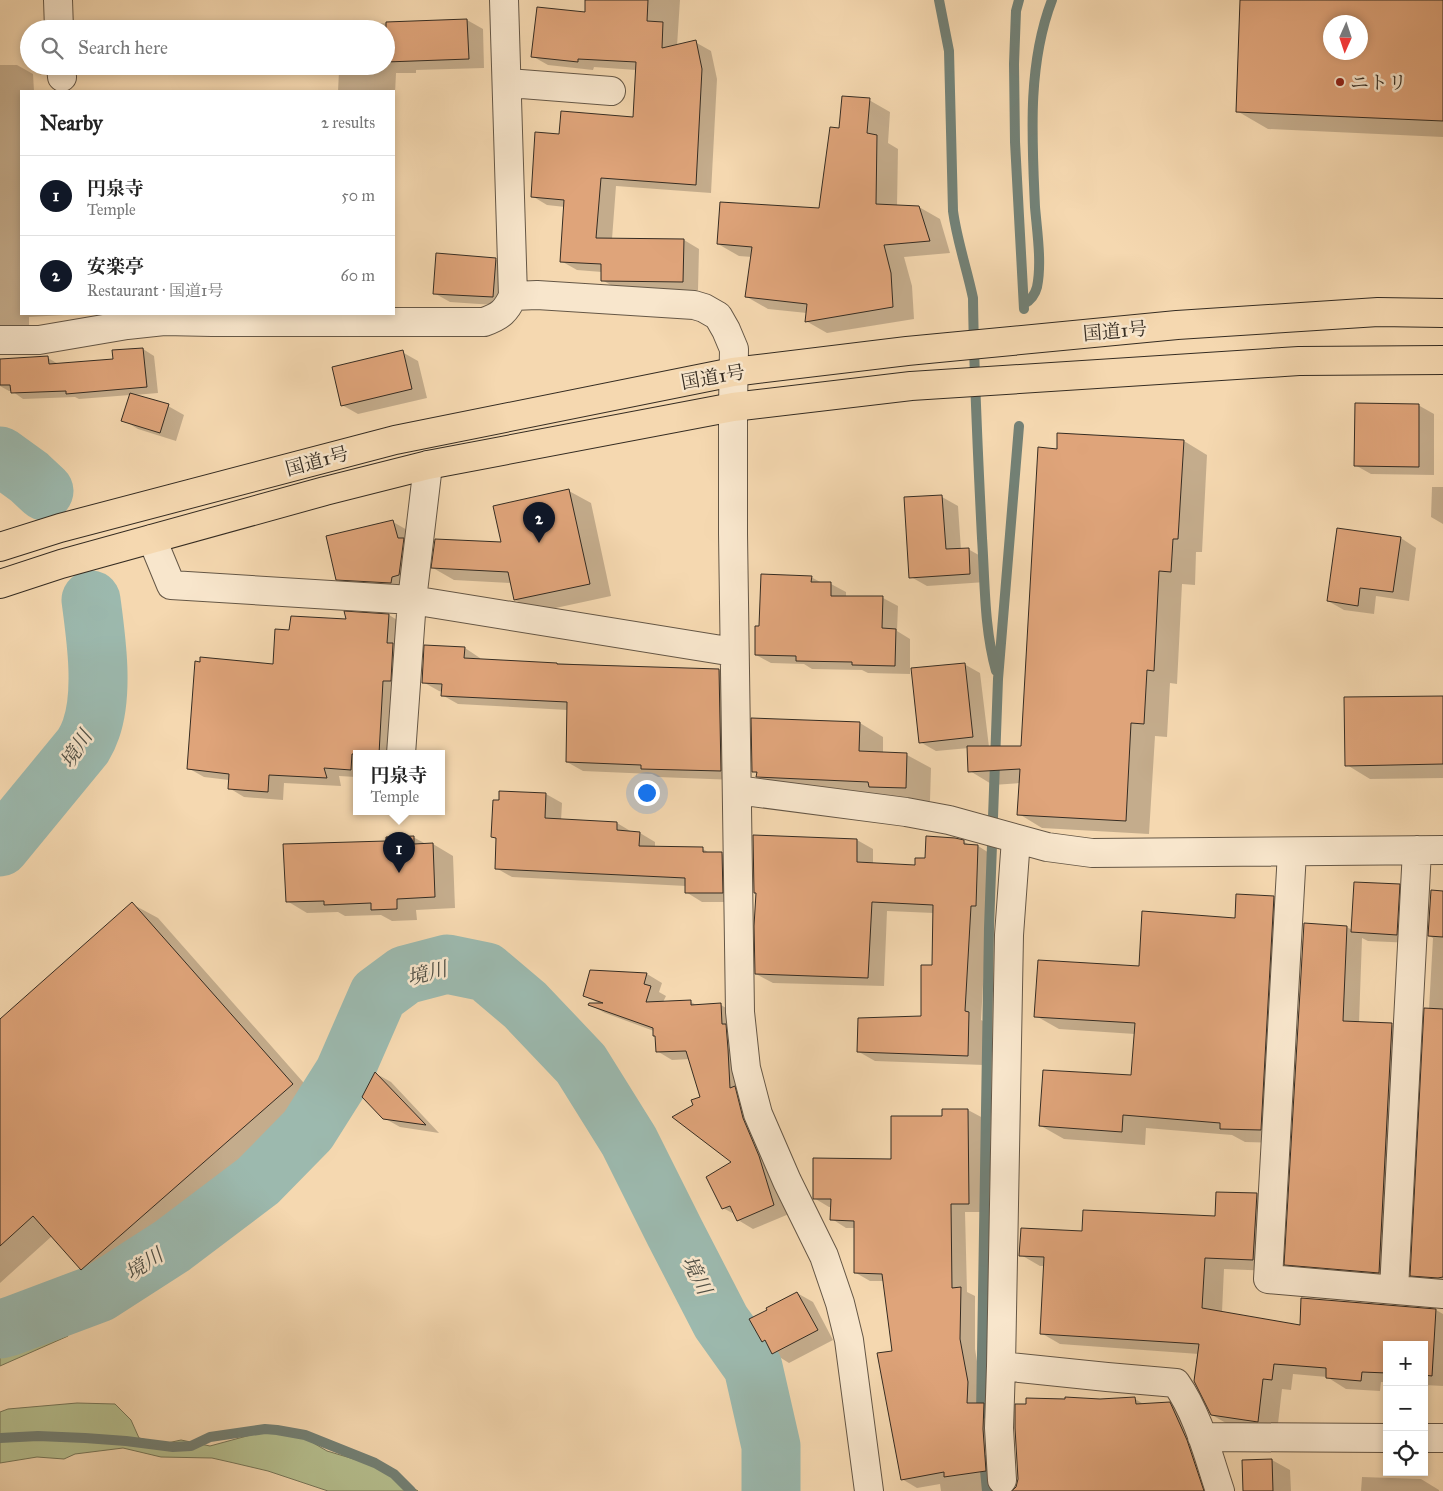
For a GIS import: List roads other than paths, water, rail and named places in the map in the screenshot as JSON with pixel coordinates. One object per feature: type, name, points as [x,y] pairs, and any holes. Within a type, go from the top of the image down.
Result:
[{"type":"highway","name":"国道1号","points":[[0,547],[60,528],[395,440],[733,372],[907,351],[1177,325],[1378,312],[1443,313]]},
{"type":"highway","name":"国道1号","points":[[0,584],[61,564],[325,491],[428,465],[732,407],[911,386],[1299,360],[1443,360]]},
{"type":"street","points":[[58,0],[59,20]]},
{"type":"street","points":[[0,340],[39,340],[164,317],[484,322],[496,317],[507,309],[513,296],[504,0]]},
{"type":"street","points":[[508,83],[611,91]]},
{"type":"street","points":[[513,296],[537,295],[694,305],[718,316],[734,349],[732,407],[734,652],[740,1012],[746,1068],[758,1114],[787,1181],[824,1256],[840,1303],[849,1340],[868,1491]]},
{"type":"street","points":[[401,750],[412,600],[428,465]]},
{"type":"street","points":[[152,539],[171,585],[412,600],[734,652]]},
{"type":"street","points":[[737,790],[906,812],[949,820],[1047,847],[1092,853],[1430,850],[1394,1289]]},
{"type":"street","points":[[1002,1480],[999,1428],[1009,935],[1013,838]]},
{"type":"street","points":[[1292,852],[1268,1279],[1443,1294]]},
{"type":"street","points":[[1001,1366],[1176,1383],[1185,1396],[1202,1437],[1220,1491]]},
{"type":"street","points":[[1202,1437],[1383,1438]]},
{"type":"street","points":[[1428,1438],[1443,1438]]},
{"type":"waterway","points":[[939,0],[949,51],[953,211],[973,298],[976,418],[987,622],[996,671]]},
{"type":"waterway","points":[[1019,0],[1016,11],[1014,64],[1015,142],[1024,309]]},
{"type":"waterway","points":[[1024,304],[1034,295],[1039,268],[1032,129],[1033,102],[1038,50],[1052,0]]},
{"type":"waterway","points":[[981,1415],[989,928],[998,679],[1019,426]]},
{"type":"waterway","name":"境川","points":[[0,456],[29,477],[44,491]]},
{"type":"waterway","name":"境川","points":[[0,847],[83,746],[90,731],[95,714],[98,682],[97,648],[91,600]]},
{"type":"waterway","name":"境川","points":[[0,1329],[99,1293],[172,1246],[258,1181],[308,1130],[344,1073],[378,995],[405,975],[447,964],[486,972],[525,1005],[581,1064],[629,1141],[721,1322],[753,1367],[771,1446],[771,1491]]},
{"type":"waterway","points":[[0,1438],[38,1436],[85,1438],[173,1447],[191,1446],[210,1437],[265,1429],[277,1430],[305,1435],[375,1463],[394,1474],[411,1491]]},
{"type":"waterway","points":[[984,1460],[987,1491]]},
{"type":"place","name":"ニトリ","points":[[1340,82]]},
{"type":"place","name":"安楽亭","points":[[539,543]]},
{"type":"place","name":"円泉寺","points":[[399,873]]}]
